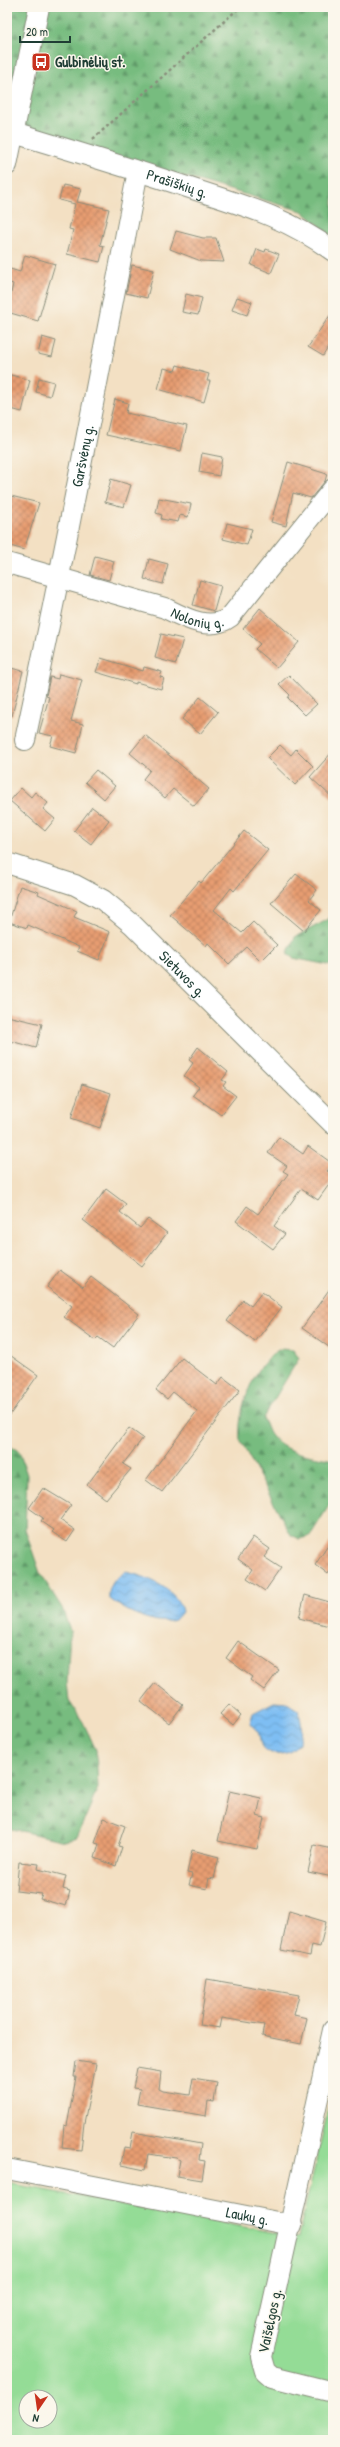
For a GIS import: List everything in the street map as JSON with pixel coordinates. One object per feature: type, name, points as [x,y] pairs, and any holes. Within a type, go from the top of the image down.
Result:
[{"type":"street","points":[[7,165],[10,132],[40,7]]},
{"type":"street","name":"Prašiškių g.","points":[[10,132],[138,171],[278,217],[308,233],[333,251]]},
{"type":"street","name":"Garšvėnų g.","points":[[25,740],[60,577],[73,502],[138,171]]},
{"type":"street","name":"Nolonių g.","points":[[7,563],[165,608],[187,620],[214,624],[222,623],[230,617],[333,489]]},
{"type":"street","name":"Sietuvos g.","points":[[7,863],[75,885],[103,900],[132,924],[333,1124]]},
{"type":"street","points":[[292,2225],[333,2030]]},
{"type":"street","name":"Laukų g.","points":[[7,2169],[292,2225]]},
{"type":"street","name":"Vaišelgos g.","points":[[292,2225],[261,2357],[262,2364],[265,2371],[272,2377],[333,2392]]},
{"type":"path","points":[[78,152],[240,7]]},
{"type":"green space","points":[[7,7],[333,7],[333,237],[302,211],[7,125]]},
{"type":"green space","points":[[333,911],[333,966],[293,958],[287,954],[295,937],[329,919]]},
{"type":"green space","points":[[280,1349],[293,1350],[299,1358],[263,1418],[268,1430],[274,1439],[290,1450],[333,1460],[333,1499],[310,1536],[300,1539],[291,1535],[240,1440],[241,1415],[249,1389],[262,1366],[270,1356]]},
{"type":"green space","points":[[7,1445],[19,1451],[27,1475],[25,1530],[40,1573],[62,1608],[70,1631],[67,1682],[69,1701],[83,1722],[96,1750],[98,1788],[77,1837],[65,1841],[7,1828]]},
{"type":"green space","points":[[333,2090],[333,2440],[7,2440],[7,2183],[298,2237]]},
{"type":"water","points":[[125,1572],[142,1576],[168,1590],[180,1604],[182,1612],[175,1620],[158,1621],[140,1616],[115,1603],[109,1598],[110,1589],[115,1580]]},
{"type":"water","points":[[274,1702],[287,1703],[298,1710],[300,1717],[302,1731],[299,1743],[290,1752],[282,1754],[271,1753],[263,1747],[258,1732],[250,1723],[253,1713]]},
{"type":"building","points":[[63,185],[81,189],[77,202],[109,209],[100,245],[104,246],[100,262],[67,254],[73,230],[69,229],[75,204],[59,200]]},
{"type":"building","points":[[176,231],[203,238],[216,238],[224,262],[201,261],[170,249]]},
{"type":"building","points":[[257,249],[265,252],[266,249],[279,254],[271,273],[251,265]]},
{"type":"building","points":[[25,255],[55,264],[38,321],[7,312],[13,284],[7,282],[7,268],[20,272]]},
{"type":"building","points":[[132,265],[154,270],[147,298],[126,293]]},
{"type":"building","points":[[186,294],[202,298],[198,315],[182,312]]},
{"type":"building","points":[[237,297],[252,302],[247,315],[232,310]]},
{"type":"building","points":[[333,311],[333,339],[323,356],[308,347]]},
{"type":"building","points":[[42,337],[56,341],[52,357],[38,354]]},
{"type":"building","points":[[177,365],[209,374],[207,381],[210,381],[204,402],[158,389],[164,368],[175,371]]},
{"type":"building","points":[[7,374],[30,380],[22,412],[7,408]]},
{"type":"building","points":[[39,378],[54,382],[50,396],[36,392]]},
{"type":"building","points":[[115,399],[128,403],[126,413],[187,426],[181,451],[106,435]]},
{"type":"building","points":[[202,453],[222,457],[219,476],[199,472]]},
{"type":"building","points":[[288,462],[327,474],[325,481],[311,498],[293,493],[286,526],[271,522]]},
{"type":"building","points":[[111,479],[131,485],[124,507],[105,502]]},
{"type":"building","points":[[7,495],[39,503],[24,550],[7,545]]},
{"type":"building","points":[[159,498],[191,504],[188,517],[180,515],[178,522],[161,519],[162,515],[156,513]]},
{"type":"building","points":[[227,523],[252,529],[247,545],[223,539]]},
{"type":"building","points":[[95,556],[114,561],[109,580],[90,575]]},
{"type":"building","points":[[149,559],[168,564],[163,584],[144,579]]},
{"type":"building","points":[[200,580],[221,586],[214,611],[193,605]]},
{"type":"building","points":[[260,608],[299,642],[277,668],[255,649],[260,644],[243,629]]},
{"type":"building","points":[[161,634],[183,639],[176,664],[155,658]]},
{"type":"building","points":[[101,658],[143,671],[144,667],[162,672],[160,677],[164,678],[161,689],[136,682],[136,684],[96,672]]},
{"type":"building","points":[[7,667],[23,671],[12,716],[7,715]]},
{"type":"building","points":[[59,674],[82,680],[71,721],[83,724],[76,753],[50,746],[53,736],[39,733],[49,697],[46,696],[50,677],[58,679]]},
{"type":"building","points":[[289,675],[317,704],[305,715],[288,698],[290,695],[279,684]]},
{"type":"building","points":[[200,697],[218,712],[200,734],[182,719]]},
{"type":"building","points":[[145,735],[209,789],[194,806],[173,789],[165,798],[143,779],[150,770],[130,753]]},
{"type":"building","points":[[280,745],[291,755],[296,749],[313,766],[295,785],[267,758]]},
{"type":"building","points":[[333,751],[333,798],[310,777]]},
{"type":"building","points":[[96,770],[115,786],[104,799],[85,782]]},
{"type":"building","points":[[21,788],[31,797],[35,792],[48,803],[43,809],[55,819],[45,831],[10,801]]},
{"type":"building","points":[[92,807],[109,820],[91,844],[74,831]]},
{"type":"building","points":[[244,831],[268,850],[234,891],[231,888],[214,910],[242,933],[253,922],[277,945],[261,961],[247,947],[229,964],[208,943],[206,946],[170,915],[199,881],[201,883]]},
{"type":"building","points":[[296,874],[317,890],[309,900],[321,910],[304,931],[271,903]]},
{"type":"building","points":[[20,886],[39,892],[38,894],[77,911],[74,917],[110,932],[99,960],[77,951],[79,947],[28,925],[27,928],[9,922]]},
{"type":"building","points":[[7,1016],[42,1024],[36,1048],[7,1040]]},
{"type":"building","points":[[198,1047],[228,1072],[222,1080],[226,1082],[223,1086],[236,1096],[221,1115],[193,1095],[199,1087],[184,1076],[193,1063],[189,1060]]},
{"type":"building","points":[[82,1084],[111,1093],[100,1128],[71,1118]]},
{"type":"building","points":[[279,1137],[303,1154],[308,1146],[333,1164],[327,1171],[333,1175],[333,1179],[318,1200],[301,1189],[274,1226],[285,1234],[273,1249],[236,1221],[247,1206],[258,1214],[288,1174],[283,1171],[287,1166],[268,1153]]},
{"type":"building","points":[[106,1189],[126,1204],[120,1212],[140,1228],[148,1219],[167,1233],[142,1266],[83,1220]]},
{"type":"building","points":[[60,1270],[83,1287],[91,1277],[139,1314],[113,1348],[98,1337],[95,1340],[64,1317],[72,1306],[47,1287]]},
{"type":"building","points":[[333,1284],[333,1350],[302,1328]]},
{"type":"building","points":[[262,1292],[282,1307],[255,1342],[227,1321],[243,1300],[251,1306]]},
{"type":"building","points":[[7,1353],[38,1375],[7,1419]]},
{"type":"building","points":[[182,1358],[217,1385],[223,1377],[240,1390],[162,1492],[146,1480],[197,1411],[173,1392],[167,1399],[156,1390]]},
{"type":"building","points":[[129,1428],[143,1438],[123,1464],[131,1469],[106,1499],[87,1485]]},
{"type":"building","points":[[43,1488],[71,1505],[60,1520],[75,1530],[67,1542],[52,1532],[54,1530],[41,1521],[43,1518],[29,1508]]},
{"type":"building","points":[[253,1537],[270,1549],[264,1557],[281,1568],[265,1591],[247,1579],[253,1570],[238,1559]]},
{"type":"building","points":[[333,1538],[333,1567],[328,1575],[315,1565]]},
{"type":"building","points":[[305,1595],[333,1603],[333,1627],[299,1618]]},
{"type":"building","points":[[238,1641],[279,1670],[264,1690],[250,1680],[252,1677],[226,1658]]},
{"type":"building","points":[[155,1683],[183,1705],[169,1723],[141,1701]]},
{"type":"building","points":[[229,1704],[241,1715],[233,1725],[220,1714]]},
{"type":"building","points":[[229,1791],[261,1798],[257,1816],[264,1818],[257,1849],[218,1841]]},
{"type":"building","points":[[104,1818],[125,1826],[118,1846],[122,1847],[116,1866],[95,1858],[99,1844],[95,1843]]},
{"type":"building","points":[[314,1845],[333,1849],[333,1877],[308,1872]]},
{"type":"building","points":[[192,1850],[219,1857],[214,1879],[209,1878],[207,1889],[189,1885],[192,1874],[187,1873]]},
{"type":"building","points":[[19,1862],[39,1864],[38,1869],[66,1876],[63,1889],[70,1891],[66,1906],[40,1899],[42,1894],[16,1891]]},
{"type":"building","points":[[289,1911],[326,1922],[320,1947],[312,1945],[310,1956],[281,1950]]},
{"type":"building","points":[[207,1979],[299,1995],[294,2015],[307,2018],[301,2044],[262,2036],[264,2025],[222,2018],[220,2028],[200,2025]]},
{"type":"building","points":[[76,2061],[96,2064],[84,2123],[81,2150],[62,2148],[64,2125],[67,2126],[76,2077],[74,2077]]},
{"type":"building","points":[[137,2068],[161,2072],[159,2089],[163,2091],[190,2095],[193,2078],[217,2082],[214,2102],[208,2101],[206,2116],[137,2104],[140,2089],[133,2088]]},
{"type":"building","points":[[133,2132],[201,2144],[199,2160],[205,2161],[202,2180],[177,2176],[180,2160],[176,2158],[148,2154],[145,2170],[121,2165],[124,2147],[130,2148]]},
{"type":"place","name":"Gulbinėlių st.","points":[[41,62]]}]
